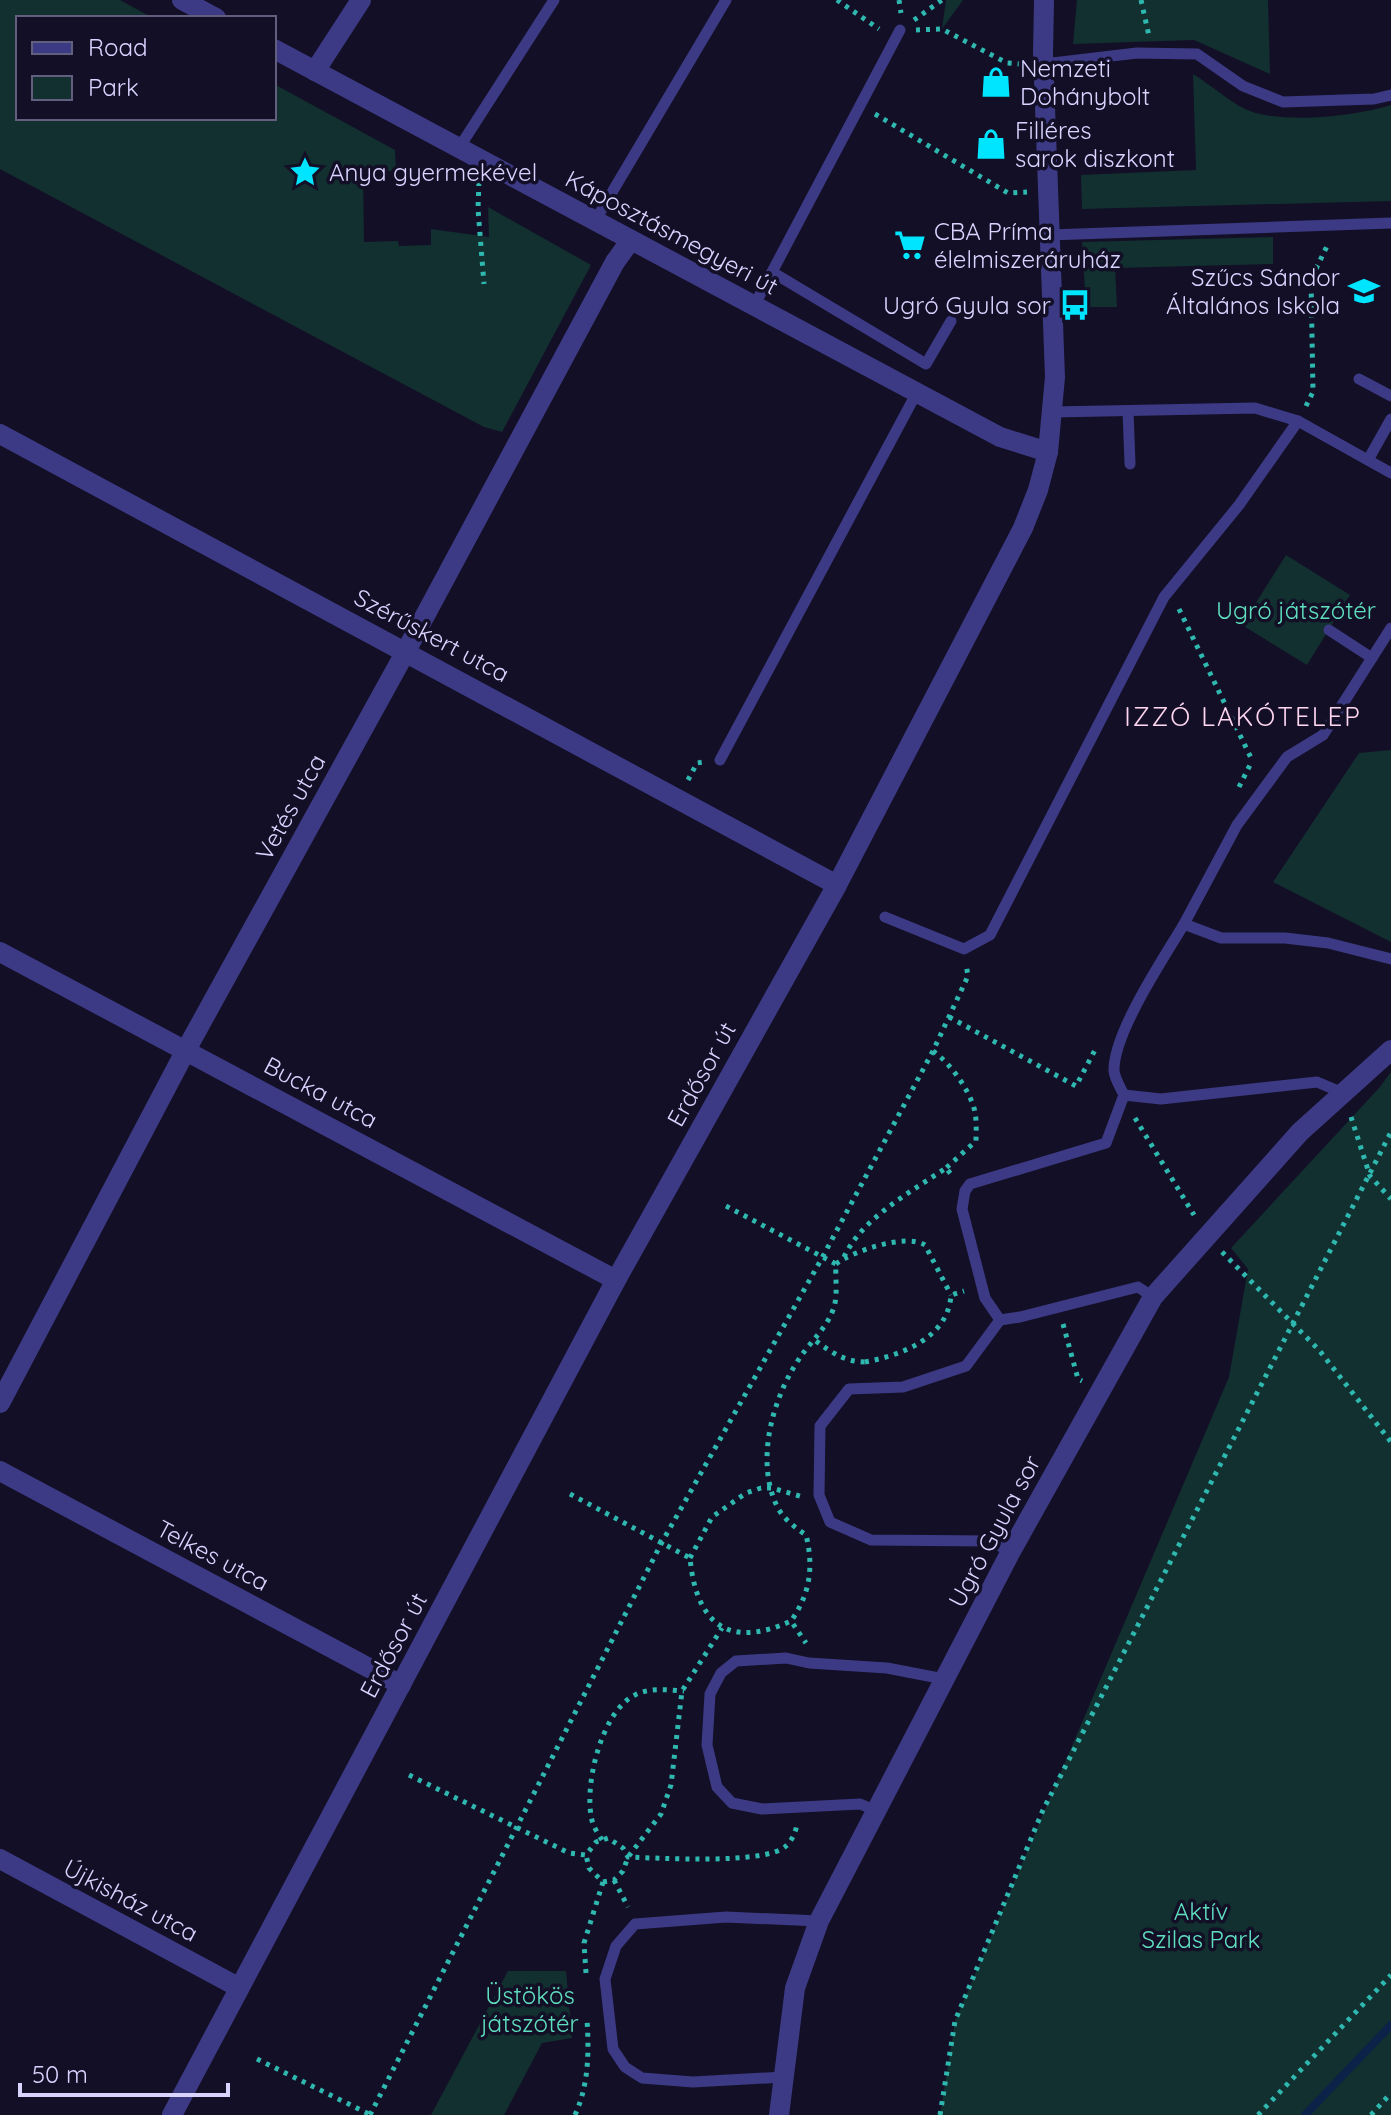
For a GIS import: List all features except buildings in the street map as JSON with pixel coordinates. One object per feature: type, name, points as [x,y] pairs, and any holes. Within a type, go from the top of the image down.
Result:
[{"type":"street","points":[[182,0],[212,16]]},
{"type":"street","points":[[315,71],[361,0]]},
{"type":"street","name":"Erdősor út","points":[[172,2115],[616,1280],[837,885],[1023,528],[1048,452],[1055,377],[1044,0]]},
{"type":"street","name":"Káposztásmegyeri út","points":[[276,50],[916,394],[1000,437],[1048,452]]},
{"type":"street","name":"Vetés utca","points":[[0,1403],[186,1050],[608,276],[631,240]]},
{"type":"street","name":"Szérűskert utca","points":[[0,434],[837,885]]},
{"type":"street","name":"Bucka utca","points":[[0,952],[616,1280]]},
{"type":"street","name":"Ugró Gyula sor","points":[[779,2115],[795,1988],[819,1921],[1011,1551],[1153,1297],[1300,1132],[1391,1050]]},
{"type":"street","name":"Telkes utca","points":[[0,1471],[401,1685]]},
{"type":"street","name":"Újkisház utca","points":[[0,1859],[238,1987]]},
{"type":"lane","points":[[459,148],[554,0]]},
{"type":"lane","points":[[595,221],[726,0]]},
{"type":"lane","points":[[754,306],[900,30]]},
{"type":"lane","points":[[1044,64],[1137,53],[1197,54],[1243,86],[1283,102],[1374,99],[1391,95]]},
{"type":"lane","points":[[1049,235],[1391,223]]},
{"type":"lane","points":[[772,272],[926,364],[951,321]]},
{"type":"lane","points":[[1359,379],[1391,396]]},
{"type":"lane","points":[[720,760],[916,394]]},
{"type":"lane","points":[[1053,412],[1255,408],[1298,421],[1391,473]]},
{"type":"lane","points":[[1128,411],[1130,464]]},
{"type":"lane","points":[[1368,460],[1391,419]]},
{"type":"lane","points":[[885,917],[964,949],[990,935],[1164,597],[1239,505],[1298,421]]},
{"type":"lane","points":[[1000,1320],[985,1298],[962,1209],[965,1191],[970,1184],[1106,1143],[1124,1095],[1114,1074],[1115,1060],[1129,1020],[1237,825],[1287,757],[1323,735],[1391,628]]},
{"type":"lane","points":[[1329,630],[1372,658]]},
{"type":"lane","points":[[1184,924],[1221,938],[1314,941],[1391,959]]},
{"type":"lane","points":[[1124,1095],[1161,1099],[1317,1082],[1343,1093]]},
{"type":"lane","points":[[1011,1551],[988,1541],[871,1540],[830,1522],[819,1495],[820,1426],[849,1389],[903,1387],[966,1366],[1000,1320],[1138,1287],[1153,1297]]},
{"type":"lane","points":[[877,1811],[860,1804],[762,1809],[732,1803],[717,1787],[707,1745],[710,1694],[721,1673],[736,1661],[786,1658],[809,1663],[887,1668],[944,1679]]},
{"type":"lane","points":[[784,2077],[693,2082],[642,2078],[625,2067],[613,2049],[605,1979],[616,1946],[635,1924],[726,1917],[819,1921]]},
{"type":"path","points":[[837,0],[883,32],[942,29],[1007,63],[1044,64]]},
{"type":"path","points":[[900,30],[942,0]]},
{"type":"path","points":[[1141,0],[1151,53]]},
{"type":"path","points":[[860,106],[1008,193],[1048,191]]},
{"type":"path","points":[[484,284],[478,185],[489,164]]},
{"type":"path","points":[[1298,421],[1313,392],[1311,279],[1329,242],[1328,225]]},
{"type":"path","points":[[1164,597],[1178,606],[1252,761],[1275,774]]},
{"type":"path","points":[[257,2059],[371,2115],[661,1544],[822,1258],[933,1051],[968,976],[964,949]]},
{"type":"path","points":[[949,1017],[1076,1086],[1085,1068]]},
{"type":"path","points":[[836,1264],[844,1257],[851,1242],[886,1211],[946,1168],[976,1141],[973,1107],[947,1060],[933,1051]]},
{"type":"path","points":[[1343,1093],[1370,1176],[1391,1199]]},
{"type":"path","points":[[1124,1095],[1139,1126],[1206,1235],[1319,1350],[1391,1442]]},
{"type":"path","points":[[940,2115],[955,2021],[1043,1810],[1391,1132]]},
{"type":"path","points":[[946,1168],[965,1191]]},
{"type":"path","points":[[726,1206],[822,1258]]},
{"type":"path","points":[[816,1341],[834,1354],[853,1362],[865,1362],[908,1350],[927,1338],[950,1307],[951,1295],[925,1245],[917,1240],[896,1241],[844,1257]]},
{"type":"path","points":[[951,1295],[982,1286]]},
{"type":"path","points":[[1059,1307],[1078,1379],[1100,1392]]},
{"type":"path","points":[[865,1362],[869,1389]]},
{"type":"path","points":[[809,1663],[809,1646],[791,1621],[745,1632],[715,1624],[700,1601],[690,1558],[712,1517],[746,1493],[761,1488],[805,1498],[819,1495]]},
{"type":"path","points":[[570,1494],[690,1558]]},
{"type":"path","points":[[603,1882],[614,1880],[623,1871],[628,1857],[661,1814],[671,1785],[682,1691],[722,1628]]},
{"type":"path","points":[[602,1840],[593,1823],[591,1796],[594,1764],[613,1717],[637,1693],[682,1691]]},
{"type":"path","points":[[409,1775],[569,1853],[586,1855],[596,1842],[608,1838],[617,1842],[628,1857]]},
{"type":"path","points":[[628,1857],[718,1858],[767,1854],[786,1847],[791,1840],[796,1832],[799,1807]]},
{"type":"path","points":[[614,1880],[635,1924]]},
{"type":"path","points":[[1258,2115],[1391,1975]]},
{"type":"path","points":[[1371,2115],[1391,2093]]},
{"type":"green space","points":[[0,0],[120,0],[149,16],[16,16],[16,120],[276,120],[276,85],[395,150],[396,171],[363,172],[364,242],[398,241],[399,246],[431,245],[431,229],[489,237],[488,207],[591,265],[502,432],[484,427],[0,169]]},
{"type":"green space","points":[[946,0],[963,0],[942,29]]},
{"type":"green space","points":[[1077,0],[1268,0],[1270,74],[1194,40],[1073,44]]},
{"type":"green space","points":[[1193,74],[1236,104],[1264,115],[1320,117],[1391,105],[1391,201],[1082,209],[1081,175],[1196,170]]},
{"type":"green space","points":[[1273,237],[1273,264],[1115,268],[1117,307],[1086,307],[1082,242]]},
{"type":"green space","name":"Ugró játszótér","points":[[1286,555],[1350,595],[1307,665],[1242,625]]},
{"type":"green space","points":[[1391,750],[1391,942],[1273,882],[1359,753]]},
{"type":"green space","name":"Aktív Szilas Park","points":[[1391,1072],[1391,2115],[940,2115],[955,2021],[1229,1377],[1248,1269],[1231,1248]]},
{"type":"green space","name":"Üstökös játszótér","points":[[508,1971],[566,1971],[572,2038],[542,2043],[504,2115],[431,2115]]},
{"type":"waterway","points":[[1305,2115],[1391,2025]]},
{"type":"place","name":"Nemzeti Dohánybolt","points":[[996,82]]},
{"type":"place","name":"Filléres sarok diszkont","points":[[991,144]]},
{"type":"place","name":"Anya gyermekével","points":[[305,172]]},
{"type":"place","name":"CBA Príma élelmiszeráruház","points":[[910,245]]},
{"type":"place","name":"Szűcs Sándor Általános Iskola","points":[[1364,291]]},
{"type":"place","name":"Ugró Gyula sor","points":[[1075,305]]},
{"type":"district","name":"IZZÓ LAKÓTELEP","points":[[1243,716]]}]
